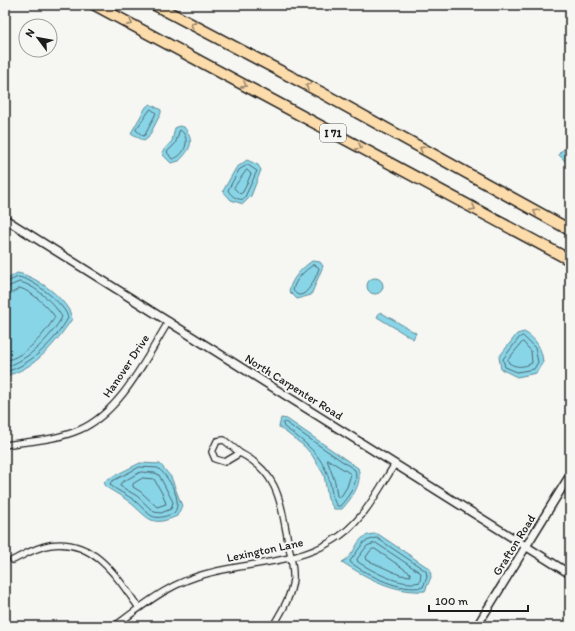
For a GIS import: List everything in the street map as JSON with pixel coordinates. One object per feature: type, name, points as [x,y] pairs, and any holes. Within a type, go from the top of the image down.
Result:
[{"type":"highway","name":"I 71","points":[[95,5],[570,260]]},
{"type":"highway","name":"I 71","points":[[155,5],[322,93],[570,230]]},
{"type":"street","name":"North Carpenter Road","points":[[5,219],[570,574]]},
{"type":"street","name":"Hanover Drive","points":[[5,445],[54,438],[68,434],[81,429],[103,415],[122,396],[169,322]]},
{"type":"street","points":[[240,453],[229,461],[222,462],[215,459],[212,452],[217,441],[224,440],[240,453],[258,464],[275,486],[279,498],[291,557],[293,579],[290,591],[283,610],[273,626]]},
{"type":"street","name":"Lexington Lane","points":[[115,626],[167,589],[194,577],[291,557],[317,549],[332,542],[345,532],[367,508],[395,464]]},
{"type":"street","name":"Grafton Road","points":[[477,626],[570,475]]},
{"type":"street","points":[[13,560],[50,545],[66,545],[91,552],[105,562],[139,608]]},
{"type":"water","points":[[150,104],[161,110],[161,113],[148,138],[144,141],[131,133],[146,107]]},
{"type":"water","points":[[179,126],[184,127],[190,137],[190,145],[189,149],[179,161],[171,163],[162,152],[172,141],[175,128]]},
{"type":"water","points":[[570,145],[570,163],[568,164],[559,155],[560,152]]},
{"type":"water","points":[[247,160],[258,165],[261,170],[251,196],[243,204],[231,200],[223,191],[236,168]]},
{"type":"water","points":[[312,261],[320,262],[323,266],[311,295],[297,299],[289,291],[290,286],[304,267]]},
{"type":"water","points":[[17,273],[33,278],[50,290],[65,304],[72,319],[59,337],[35,361],[16,373],[5,376],[5,281]]},
{"type":"water","points":[[372,278],[378,278],[383,283],[381,292],[378,294],[372,294],[367,289],[367,283]]},
{"type":"water","points":[[380,312],[416,333],[413,339],[377,317]]},
{"type":"water","points":[[524,332],[532,337],[538,344],[543,362],[536,373],[517,377],[501,369],[499,357],[517,334]]},
{"type":"water","points":[[281,418],[287,419],[358,468],[358,485],[353,495],[342,509],[334,509],[328,499],[324,475],[312,455],[304,446],[279,427]]},
{"type":"water","points":[[140,463],[160,464],[171,477],[182,506],[177,516],[162,521],[152,520],[132,504],[106,487],[104,482],[108,479]]},
{"type":"water","points":[[378,534],[430,569],[431,577],[425,591],[402,590],[392,587],[361,574],[342,562],[351,554],[360,540],[370,535]]}]
